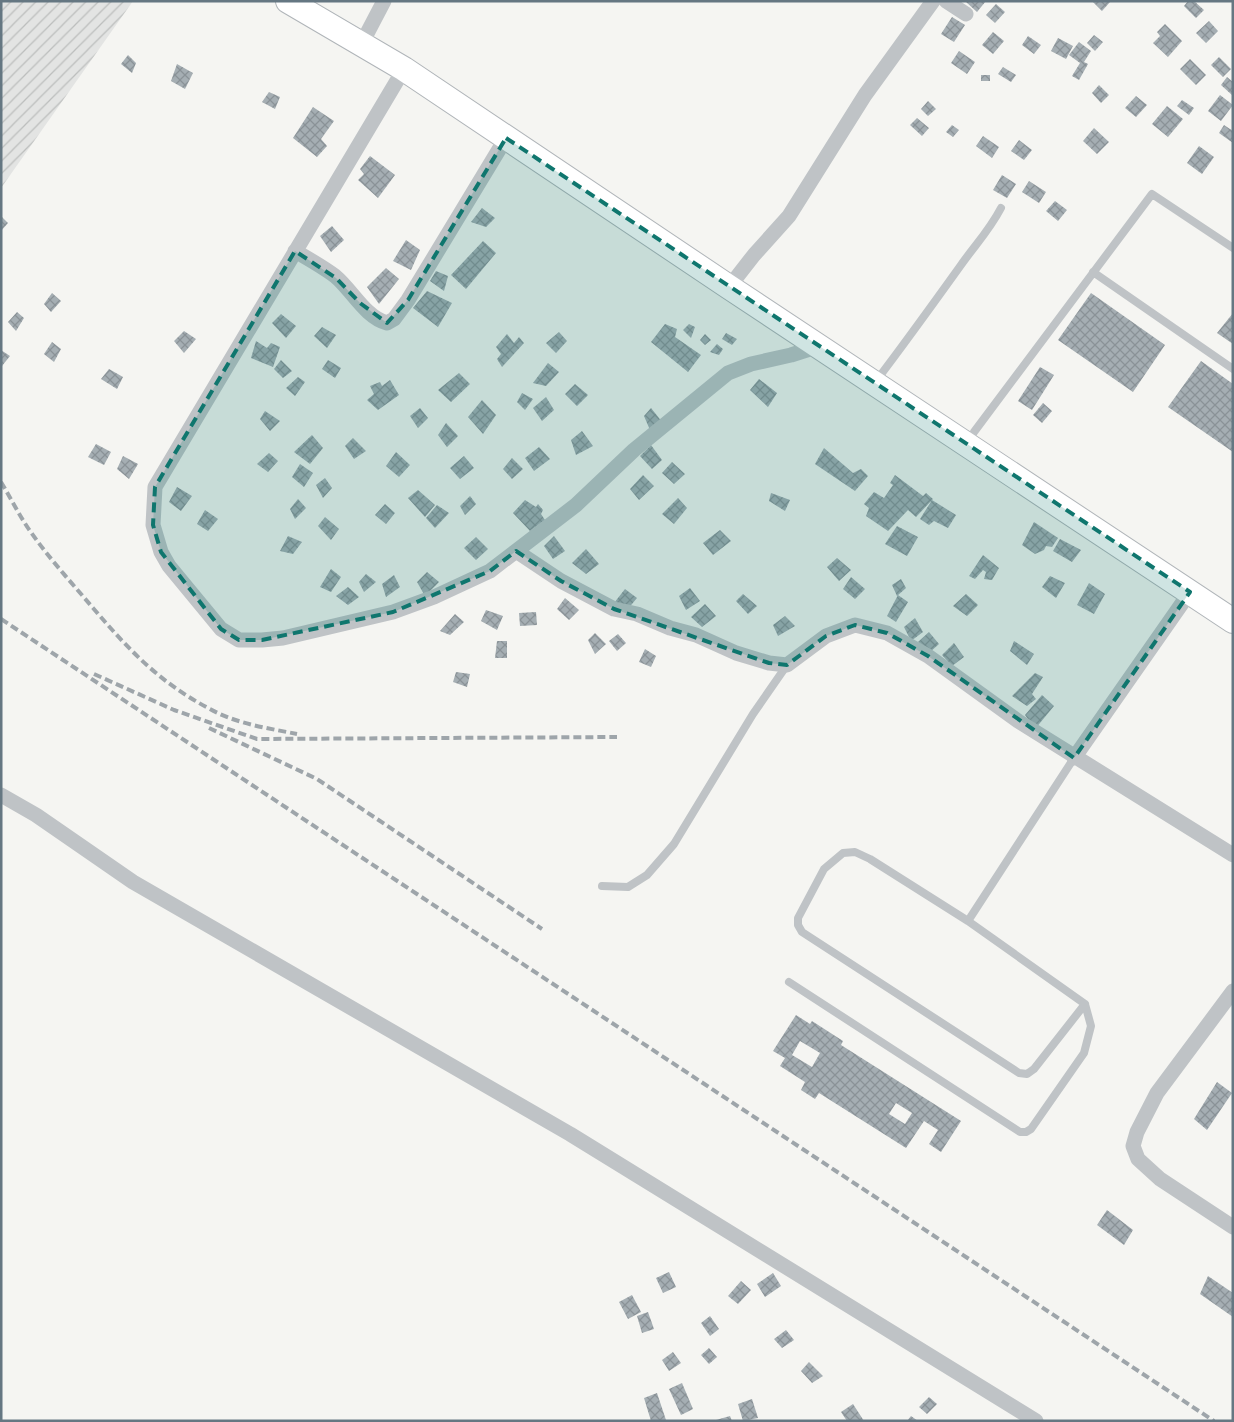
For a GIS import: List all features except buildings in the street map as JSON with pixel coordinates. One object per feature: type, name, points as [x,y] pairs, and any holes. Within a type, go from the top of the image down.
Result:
[{"type":"main road","points":[[288,1],[404,69],[1233,621]]},
{"type":"street","points":[[362,43],[384,1]]},
{"type":"street","points":[[729,287],[754,255],[789,216],[865,96],[933,1]]},
{"type":"street","points":[[946,1],[966,14]]},
{"type":"street","points":[[404,69],[154,487],[153,526],[161,552],[169,566],[221,629],[239,640],[283,638],[393,612],[434,597],[490,571],[576,505],[634,450],[728,373],[751,364],[791,355],[819,346]]},
{"type":"street","points":[[295,251],[336,278],[380,321],[387,322],[394,319],[408,300],[506,138]]},
{"type":"street","points":[[516,551],[561,581],[614,609],[637,614],[670,628],[696,635],[736,653],[769,663],[787,665],[826,636],[855,625],[887,633],[928,656],[1018,721],[1074,758],[1233,855]]},
{"type":"street","points":[[1074,758],[1190,592]]},
{"type":"street","points":[[1,794],[36,815],[133,882],[570,1134],[1035,1420]]},
{"type":"street","points":[[1233,991],[1157,1094],[1137,1132],[1133,1146],[1138,1159],[1160,1179],[1233,1227]]},
{"type":"lane","points":[[967,444],[974,432],[1152,194],[1233,248]]},
{"type":"lane","points":[[874,383],[903,346],[967,256],[992,226],[1001,208]]},
{"type":"lane","points":[[1093,272],[1233,369]]},
{"type":"lane","points":[[602,886],[628,887],[647,874],[674,844],[753,714],[787,665]]},
{"type":"lane","points":[[968,921],[1074,758]]},
{"type":"lane","points":[[789,982],[1020,1132],[1026,1132],[1031,1129],[1084,1053],[1091,1026],[1085,1004],[968,921],[870,859],[855,852],[843,852],[824,869],[798,918],[798,925],[802,932],[1019,1073],[1027,1074],[1034,1069],[1085,1004]]},
{"type":"highlighted area","points":[[506,138],[1190,592],[1074,758],[928,656],[887,633],[855,625],[826,636],[787,665],[769,663],[614,609],[561,581],[516,551],[490,571],[393,612],[262,640],[239,640],[221,629],[161,552],[153,525],[155,487],[295,251],[336,278],[360,303],[387,323],[408,300]]},
{"type":"shaded area","points":[[1,1],[133,1],[1,188]]},
{"type":"railway","points":[[1,482],[28,528],[51,559],[119,638],[160,677],[192,699],[220,714],[252,725],[297,734]]},
{"type":"railway","points":[[1,619],[1214,1421]]},
{"type":"railway","points":[[94,674],[174,710],[257,739],[617,737]]},
{"type":"railway","points":[[209,728],[317,779],[542,929]]}]
